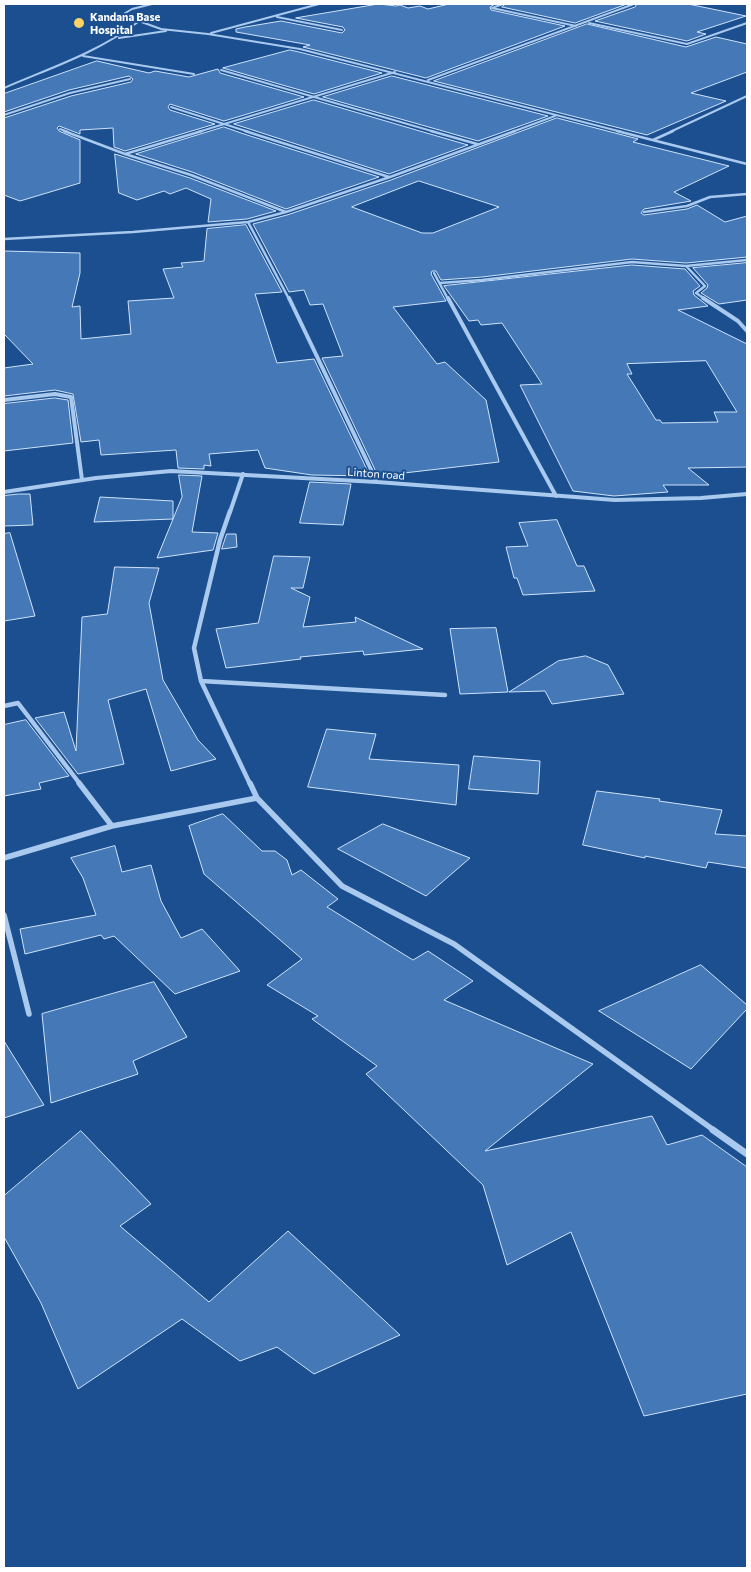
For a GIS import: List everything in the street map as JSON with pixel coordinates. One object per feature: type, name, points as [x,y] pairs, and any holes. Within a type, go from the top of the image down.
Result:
[{"type":"street","points":[[152,4],[132,9],[122,15],[161,29],[300,48],[747,164]]},
{"type":"street","points":[[303,4],[311,6]]},
{"type":"street","points":[[208,34],[320,4]]},
{"type":"street","points":[[503,4],[492,8],[576,26]]},
{"type":"street","points":[[427,80],[634,4]]},
{"type":"street","points":[[274,16],[342,30]]},
{"type":"street","points":[[4,88],[83,56],[119,38],[138,22]]},
{"type":"street","points":[[588,22],[687,44],[747,23]]},
{"type":"street","points":[[119,38],[184,31]]},
{"type":"street","points":[[83,56],[147,68],[194,74]]},
{"type":"street","points":[[221,70],[477,144]]},
{"type":"street","points":[[125,154],[395,72]]},
{"type":"street","points":[[4,115],[70,93],[130,79]]},
{"type":"street","points":[[652,140],[747,96]]},
{"type":"street","points":[[171,106],[390,177]]},
{"type":"street","points":[[4,239],[133,232],[248,222],[286,212],[390,177],[556,115]]},
{"type":"street","points":[[60,129],[125,154],[191,175],[286,212]]},
{"type":"street","points":[[644,212],[686,206],[710,197],[747,194]]},
{"type":"street","points":[[248,222],[286,292],[377,482]]},
{"type":"street","points":[[440,282],[482,280],[632,262],[686,266],[747,260]]},
{"type":"street","points":[[686,266],[705,286],[696,293],[738,321],[747,330]]},
{"type":"street","points":[[434,273],[556,496]]},
{"type":"street","points":[[4,400],[55,394],[71,397],[82,480]]},
{"type":"street","name":"Linton road","points":[[4,492],[82,480],[171,471],[377,482],[615,500],[701,498],[747,494]]},
{"type":"street","points":[[242,474],[220,540],[194,648],[202,681],[257,798],[342,886],[454,944],[747,1154]]},
{"type":"street","points":[[202,681],[445,695]]},
{"type":"street","points":[[4,706],[18,703],[112,826]]},
{"type":"street","points":[[4,858],[112,826],[257,798]]},
{"type":"street","points":[[4,915],[29,1014]]},
{"type":"building","points":[[379,4],[400,5],[408,8],[420,6],[428,9],[449,4],[495,4],[490,7],[491,10],[565,26],[426,78],[303,47],[310,45],[236,32],[236,29],[281,21],[342,33],[345,30],[343,27],[296,18]]},
{"type":"building","points":[[506,4],[627,4],[575,23],[502,7]]},
{"type":"building","points":[[637,4],[688,4],[746,16],[697,32],[706,34],[687,41],[595,21],[635,7]]},
{"type":"building","points":[[587,24],[686,47],[716,37],[747,44],[747,72],[691,93],[726,101],[647,135],[434,81]]},
{"type":"building","points":[[290,50],[382,73],[314,94],[223,68]]},
{"type":"building","points":[[97,61],[149,73],[155,71],[189,77],[218,69],[220,73],[304,97],[224,121],[170,104],[168,107],[170,110],[215,124],[125,151],[114,147],[113,128],[80,130],[80,134],[59,126],[57,128],[59,131],[80,140],[80,183],[20,201],[4,195],[4,118],[71,96],[131,82],[133,79],[129,76],[69,90],[4,112],[4,94]]},
{"type":"building","points":[[392,76],[548,116],[478,141],[323,97]]},
{"type":"building","points":[[314,100],[468,145],[389,174],[234,124]]},
{"type":"building","points":[[557,118],[638,139],[633,142],[729,166],[674,192],[691,201],[644,209],[641,213],[644,215],[687,209],[697,205],[725,222],[747,216],[747,257],[686,263],[632,259],[441,280],[436,271],[432,271],[431,274],[446,301],[393,307],[437,364],[445,362],[486,400],[499,462],[378,476],[322,358],[343,356],[323,304],[310,305],[304,290],[289,292],[253,224],[287,215],[391,180]],"holes":[[[419,181],[499,207],[433,233],[422,233],[352,207]]]},
{"type":"building","points":[[224,127],[379,177],[286,209],[192,172],[136,154]]},
{"type":"building","points":[[115,154],[190,178],[276,211],[247,219],[208,222],[211,199],[186,188],[170,194],[164,191],[137,200],[119,193]]},
{"type":"building","points":[[246,225],[282,292],[255,294],[277,363],[314,359],[370,476],[312,475],[265,468],[258,450],[209,454],[211,466],[204,465],[204,469],[178,468],[176,450],[101,455],[99,440],[81,442],[73,394],[55,390],[4,396],[4,368],[33,364],[4,334],[4,251],[80,253],[80,273],[72,307],[80,306],[81,339],[131,334],[128,301],[174,298],[163,269],[183,267],[181,263],[204,261],[207,229]]},
{"type":"building","points":[[747,263],[747,300],[719,304],[701,293],[708,285],[693,268]]},
{"type":"building","points":[[632,265],[685,269],[700,286],[693,291],[694,295],[708,306],[678,310],[747,344],[747,467],[688,468],[709,485],[663,485],[668,492],[614,496],[573,491],[520,385],[542,384],[502,323],[481,325],[478,320],[469,321],[444,286]],"holes":[[[706,361],[737,412],[714,412],[718,422],[662,423],[660,420],[656,420],[627,374],[632,374],[627,364]]]},
{"type":"building","points":[[55,398],[68,400],[73,443],[4,451],[4,404]]},
{"type":"building","points":[[179,475],[202,476],[192,532],[218,533],[213,550],[157,558],[182,497]]},
{"type":"building","points":[[310,482],[351,484],[343,525],[300,523]]},
{"type":"building","points":[[30,494],[33,525],[4,526],[4,496]]},
{"type":"building","points":[[100,497],[173,501],[173,519],[94,522]]},
{"type":"building","points":[[557,520],[577,566],[584,566],[595,591],[523,595],[517,578],[514,578],[506,547],[528,546],[519,523]]},
{"type":"building","points":[[10,533],[35,616],[4,621],[4,534]]},
{"type":"building","points":[[227,534],[236,534],[237,547],[222,549]]},
{"type":"building","points":[[274,556],[310,557],[303,588],[291,588],[310,597],[303,627],[356,622],[355,617],[423,649],[364,655],[363,651],[300,657],[301,659],[226,668],[216,629],[258,623]]},
{"type":"building","points":[[115,567],[159,568],[149,603],[163,680],[198,740],[216,759],[171,771],[146,689],[108,700],[124,764],[78,774],[35,718],[64,712],[76,751],[82,617],[107,614]]},
{"type":"building","points":[[496,628],[508,692],[460,694],[450,629]]},
{"type":"building","points":[[586,656],[608,665],[624,694],[552,704],[545,691],[509,692],[558,661]]},
{"type":"building","points":[[26,720],[69,776],[39,783],[41,789],[4,796],[4,725]]},
{"type":"building","points":[[327,729],[376,734],[369,759],[459,765],[456,805],[308,787]]},
{"type":"building","points":[[474,756],[540,761],[538,794],[469,789]]},
{"type":"building","points":[[597,791],[660,799],[659,801],[722,810],[715,834],[747,836],[747,868],[708,862],[706,868],[583,845]]},
{"type":"building","points":[[223,814],[262,851],[275,851],[287,860],[292,875],[301,870],[338,899],[327,907],[413,960],[428,951],[473,981],[444,1000],[593,1064],[485,1151],[652,1116],[667,1145],[702,1135],[747,1167],[747,1394],[644,1416],[571,1232],[507,1265],[483,1185],[366,1074],[377,1066],[312,1019],[318,1016],[267,985],[302,959],[204,874],[189,826]]},
{"type":"building","points":[[383,824],[470,858],[426,896],[338,849]]},
{"type":"building","points":[[115,846],[122,872],[151,865],[161,901],[181,938],[202,929],[240,971],[175,994],[114,936],[104,939],[101,935],[25,954],[20,929],[96,915],[83,878],[71,858]]},
{"type":"building","points":[[701,965],[747,1005],[747,1009],[691,1069],[599,1011]]},
{"type":"building","points":[[154,982],[187,1037],[133,1061],[138,1074],[51,1103],[42,1014]]},
{"type":"building","points":[[4,1041],[44,1105],[4,1118]]},
{"type":"building","points":[[81,1131],[151,1204],[120,1226],[209,1302],[288,1231],[400,1335],[314,1374],[277,1347],[240,1361],[182,1319],[78,1389],[41,1303],[4,1237],[4,1196]]},
{"type":"place","name":"Kandana Base Hospital","points":[[79,23]]}]
